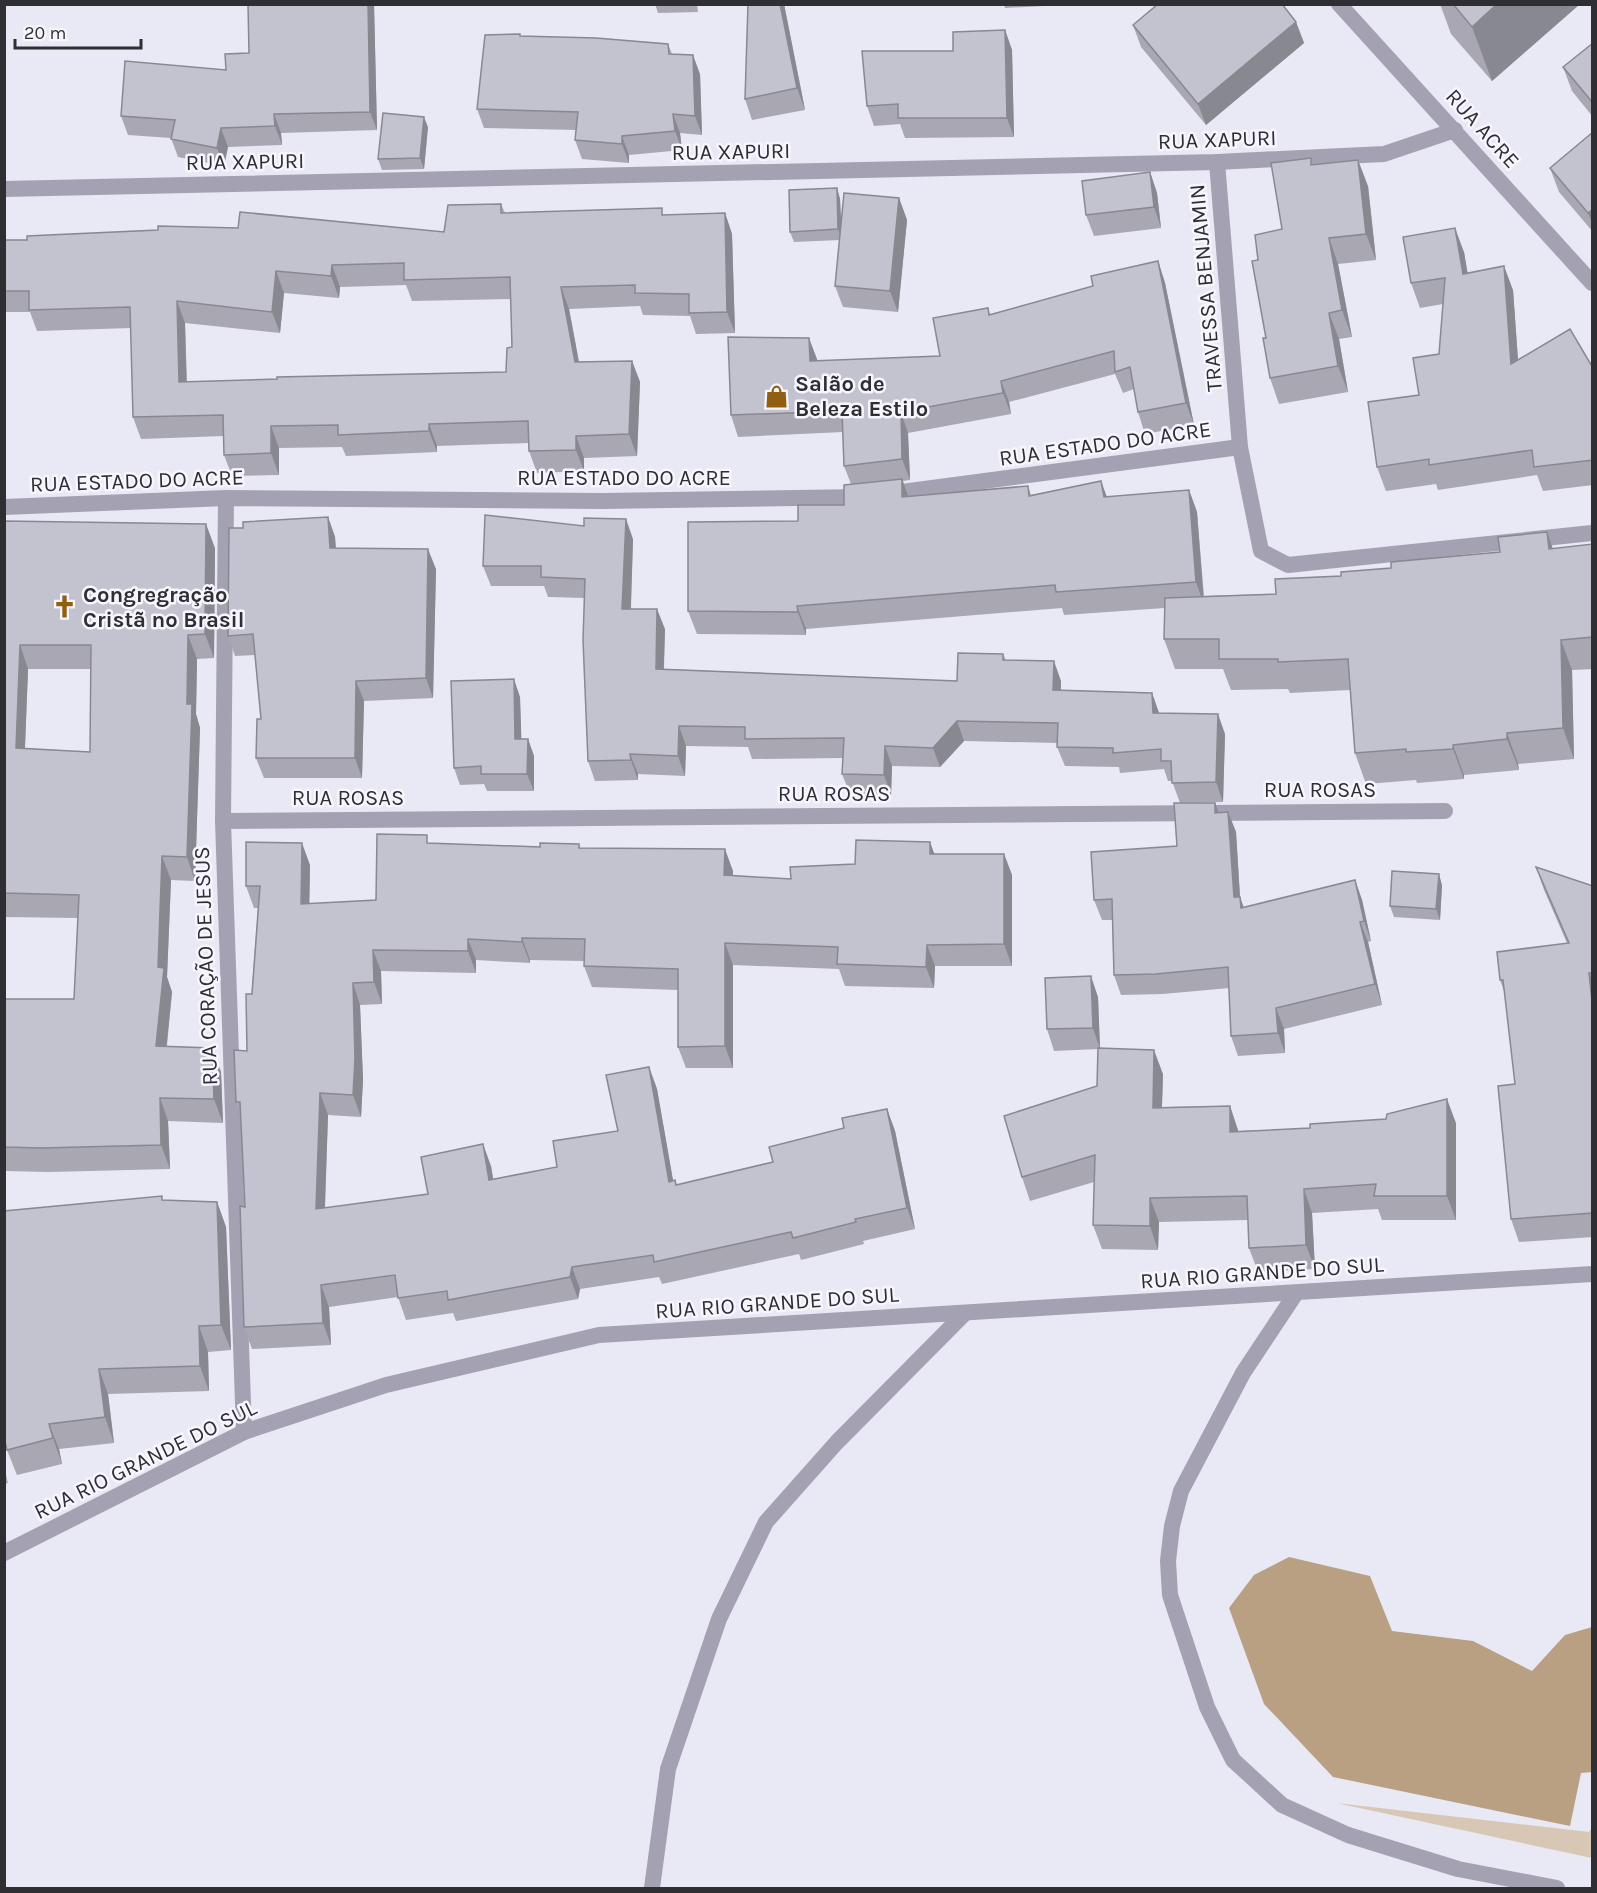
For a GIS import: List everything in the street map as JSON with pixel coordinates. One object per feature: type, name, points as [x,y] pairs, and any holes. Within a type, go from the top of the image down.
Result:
[{"type":"street","name":"RUA ACRE","points":[[1339,4],[1593,283]]},
{"type":"street","name":"RUA XAPURI","points":[[4,189],[1217,162],[1384,154],[1455,130]]},
{"type":"street","name":"TRAVESSA BENJAMIN","points":[[1217,162],[1240,447],[1261,552],[1288,565],[1593,533]]},
{"type":"street","name":"RUA ESTADO DO ACRE","points":[[4,507],[226,498],[602,501],[864,497],[1240,447]]},
{"type":"street","name":"RUA CORAÇÃO DE JESUS","points":[[226,498],[223,821],[244,1432]]},
{"type":"street","name":"RUA ROSAS","points":[[223,821],[1445,811]]},
{"type":"street","name":"RUA RIO GRANDE DO SUL","points":[[4,1553],[244,1432],[386,1385],[599,1335],[1593,1274]]},
{"type":"street","points":[[1296,1293],[1244,1373],[1181,1491],[1172,1526],[1168,1561],[1170,1595],[1207,1707],[1233,1760],[1282,1805],[1348,1835],[1448,1866],[1557,1888]]},
{"type":"street","points":[[652,1888],[668,1769],[719,1619],[766,1522],[837,1442],[965,1313]]},
{"type":"shaded area","points":[[1289,1557],[1370,1576],[1392,1631],[1473,1641],[1532,1671],[1565,1635],[1592,1627],[1592,1772],[1581,1773],[1570,1826],[1333,1777],[1264,1704],[1229,1608],[1254,1575]]},
{"type":"shaded area","points":[[1336,1803],[1589,1832],[1592,1827],[1592,1858]]},
{"type":"building","points":[[248,4],[368,4],[370,112],[274,114],[275,126],[221,128],[217,148],[171,139],[175,120],[121,116],[125,61],[226,70],[225,54],[249,53]]},
{"type":"building","points":[[748,4],[780,4],[797,88],[745,99]]},
{"type":"building","points":[[1158,4],[1282,4],[1296,22],[1198,104],[1133,25]]},
{"type":"building","points":[[1453,4],[1497,4],[1472,27]]},
{"type":"building","points":[[1005,30],[1007,118],[898,118],[898,104],[867,106],[862,51],[953,51],[953,32]]},
{"type":"building","points":[[520,34],[520,36],[596,38],[668,44],[669,54],[693,55],[695,116],[673,114],[675,131],[622,136],[622,144],[575,140],[578,112],[477,109],[485,35]]},
{"type":"building","points":[[1593,43],[1593,103],[1563,67]]},
{"type":"building","points":[[383,113],[424,117],[420,158],[378,159]]},
{"type":"building","points":[[1593,132],[1593,209],[1588,213],[1550,168]]},
{"type":"building","points":[[1311,158],[1311,165],[1358,160],[1366,234],[1329,238],[1342,310],[1329,313],[1338,366],[1270,378],[1263,338],[1266,338],[1252,261],[1258,260],[1255,235],[1282,229],[1271,163]]},
{"type":"building","points":[[1150,172],[1154,207],[1086,215],[1082,181]]},
{"type":"building","points":[[837,188],[838,229],[790,232],[789,190]]},
{"type":"building","points":[[844,193],[899,198],[890,291],[835,286]]},
{"type":"building","points":[[501,204],[501,213],[662,208],[662,215],[725,213],[727,312],[689,313],[689,294],[635,293],[635,285],[561,287],[575,362],[632,361],[629,434],[576,436],[576,450],[529,451],[528,421],[429,424],[429,431],[338,435],[338,425],[271,426],[271,453],[224,455],[223,415],[133,417],[130,307],[29,310],[29,291],[4,291],[4,240],[27,240],[27,236],[158,230],[158,226],[238,228],[240,212],[444,232],[448,205]],"holes":[[[404,263],[404,280],[510,277],[512,347],[507,348],[506,372],[277,377],[277,379],[179,382],[177,301],[272,312],[276,271],[331,276],[332,265]]]},
{"type":"building","points":[[1455,228],[1463,274],[1504,266],[1511,364],[1570,329],[1593,368],[1593,460],[1534,467],[1532,450],[1429,465],[1429,459],[1377,467],[1368,402],[1419,395],[1413,358],[1439,354],[1445,278],[1411,283],[1403,237]]},
{"type":"building","points":[[1158,261],[1186,403],[1138,412],[1130,367],[1115,372],[1114,351],[1001,381],[1003,393],[901,412],[902,459],[844,466],[842,411],[731,415],[728,337],[809,338],[810,361],[940,356],[933,318],[988,308],[989,315],[1093,286],[1091,276]]},
{"type":"building","points":[[902,479],[902,497],[1028,486],[1029,496],[1101,481],[1104,497],[1189,490],[1196,582],[1056,592],[1055,585],[797,606],[798,612],[688,611],[688,522],[798,521],[798,505],[844,505],[844,485]]},
{"type":"building","points":[[485,515],[584,526],[584,518],[626,519],[622,609],[657,609],[656,669],[957,681],[958,653],[1003,654],[1003,660],[1054,661],[1053,690],[1152,693],[1153,713],[1218,714],[1216,782],[1172,783],[1171,761],[1161,761],[1161,749],[1113,753],[1113,748],[1057,747],[1058,723],[957,721],[933,748],[885,746],[884,775],[842,774],[844,738],[745,739],[745,727],[679,726],[678,756],[630,754],[631,760],[588,761],[583,640],[585,579],[541,577],[541,566],[483,566]]},
{"type":"building","points":[[328,517],[330,548],[428,549],[426,678],[356,681],[355,758],[256,758],[257,719],[261,719],[253,634],[228,636],[229,528],[243,528],[243,522]]},
{"type":"building","points":[[4,521],[206,524],[205,634],[188,635],[187,704],[192,704],[187,857],[162,856],[158,967],[164,968],[156,1046],[212,1048],[214,1099],[160,1098],[161,1145],[4,1147],[4,999],[74,999],[79,895],[4,893]],"holes":[[[20,645],[91,645],[90,752],[16,748]]]},
{"type":"building","points":[[1547,532],[1549,549],[1593,544],[1593,637],[1561,640],[1563,728],[1507,733],[1507,739],[1453,745],[1453,749],[1406,752],[1406,749],[1355,753],[1348,659],[1278,662],[1278,659],[1219,659],[1219,639],[1164,639],[1165,598],[1276,594],[1275,579],[1341,576],[1341,572],[1391,568],[1391,562],[1500,552],[1498,537]]},
{"type":"building","points":[[514,679],[515,739],[528,739],[527,774],[481,774],[481,766],[454,768],[451,681]]},
{"type":"building","points":[[1174,803],[1215,803],[1215,813],[1228,812],[1234,897],[1240,897],[1241,908],[1355,880],[1364,921],[1360,922],[1375,984],[1276,1008],[1278,1033],[1231,1036],[1228,967],[1156,974],[1114,975],[1112,899],[1094,900],[1091,852],[1177,846]]},
{"type":"building","points":[[377,834],[427,835],[427,843],[540,847],[540,843],[579,844],[579,848],[725,849],[724,875],[791,879],[790,867],[855,864],[856,840],[930,842],[930,854],[1004,854],[1004,944],[927,945],[926,967],[837,964],[838,947],[725,943],[725,1046],[678,1047],[678,969],[584,966],[585,939],[522,938],[522,942],[468,939],[468,951],[373,950],[374,982],[353,983],[355,1058],[353,1095],[320,1093],[316,1209],[428,1194],[421,1157],[483,1144],[489,1180],[557,1167],[553,1141],[618,1131],[606,1075],[649,1067],[669,1182],[675,1180],[676,1185],[773,1162],[769,1147],[844,1128],[842,1118],[887,1109],[907,1208],[855,1219],[856,1222],[793,1238],[791,1232],[654,1262],[653,1255],[572,1267],[570,1277],[448,1300],[447,1291],[398,1298],[395,1275],[321,1285],[323,1323],[244,1327],[240,1206],[245,1207],[240,1102],[236,1102],[234,1050],[247,1051],[246,994],[252,994],[260,886],[246,886],[246,842],[302,843],[301,904],[376,900]]},
{"type":"building","points":[[1536,867],[1593,886],[1593,973],[1589,973],[1593,1011],[1593,1213],[1511,1219],[1498,1086],[1515,1084],[1503,980],[1500,980],[1497,952],[1569,943]]},
{"type":"building","points":[[1392,871],[1439,874],[1436,909],[1390,906]]},
{"type":"building","points":[[1091,976],[1093,1028],[1047,1029],[1045,978]]},
{"type":"building","points":[[1098,1048],[1154,1050],[1153,1108],[1230,1106],[1230,1132],[1310,1128],[1310,1124],[1386,1119],[1387,1114],[1447,1099],[1447,1196],[1374,1196],[1376,1184],[1304,1189],[1306,1245],[1249,1248],[1247,1196],[1150,1198],[1150,1226],[1093,1225],[1095,1155],[1022,1177],[1004,1116],[1097,1086]]},
{"type":"building","points":[[162,1196],[162,1200],[217,1202],[221,1325],[199,1326],[200,1366],[99,1369],[105,1417],[49,1424],[53,1438],[7,1450],[4,1438],[4,1211]]},
{"type":"place","name":"Salão de Beleza Estilo","points":[[777,396]]},
{"type":"place","name":"Congregração Cristã no Brasil","points":[[65,607]]}]
